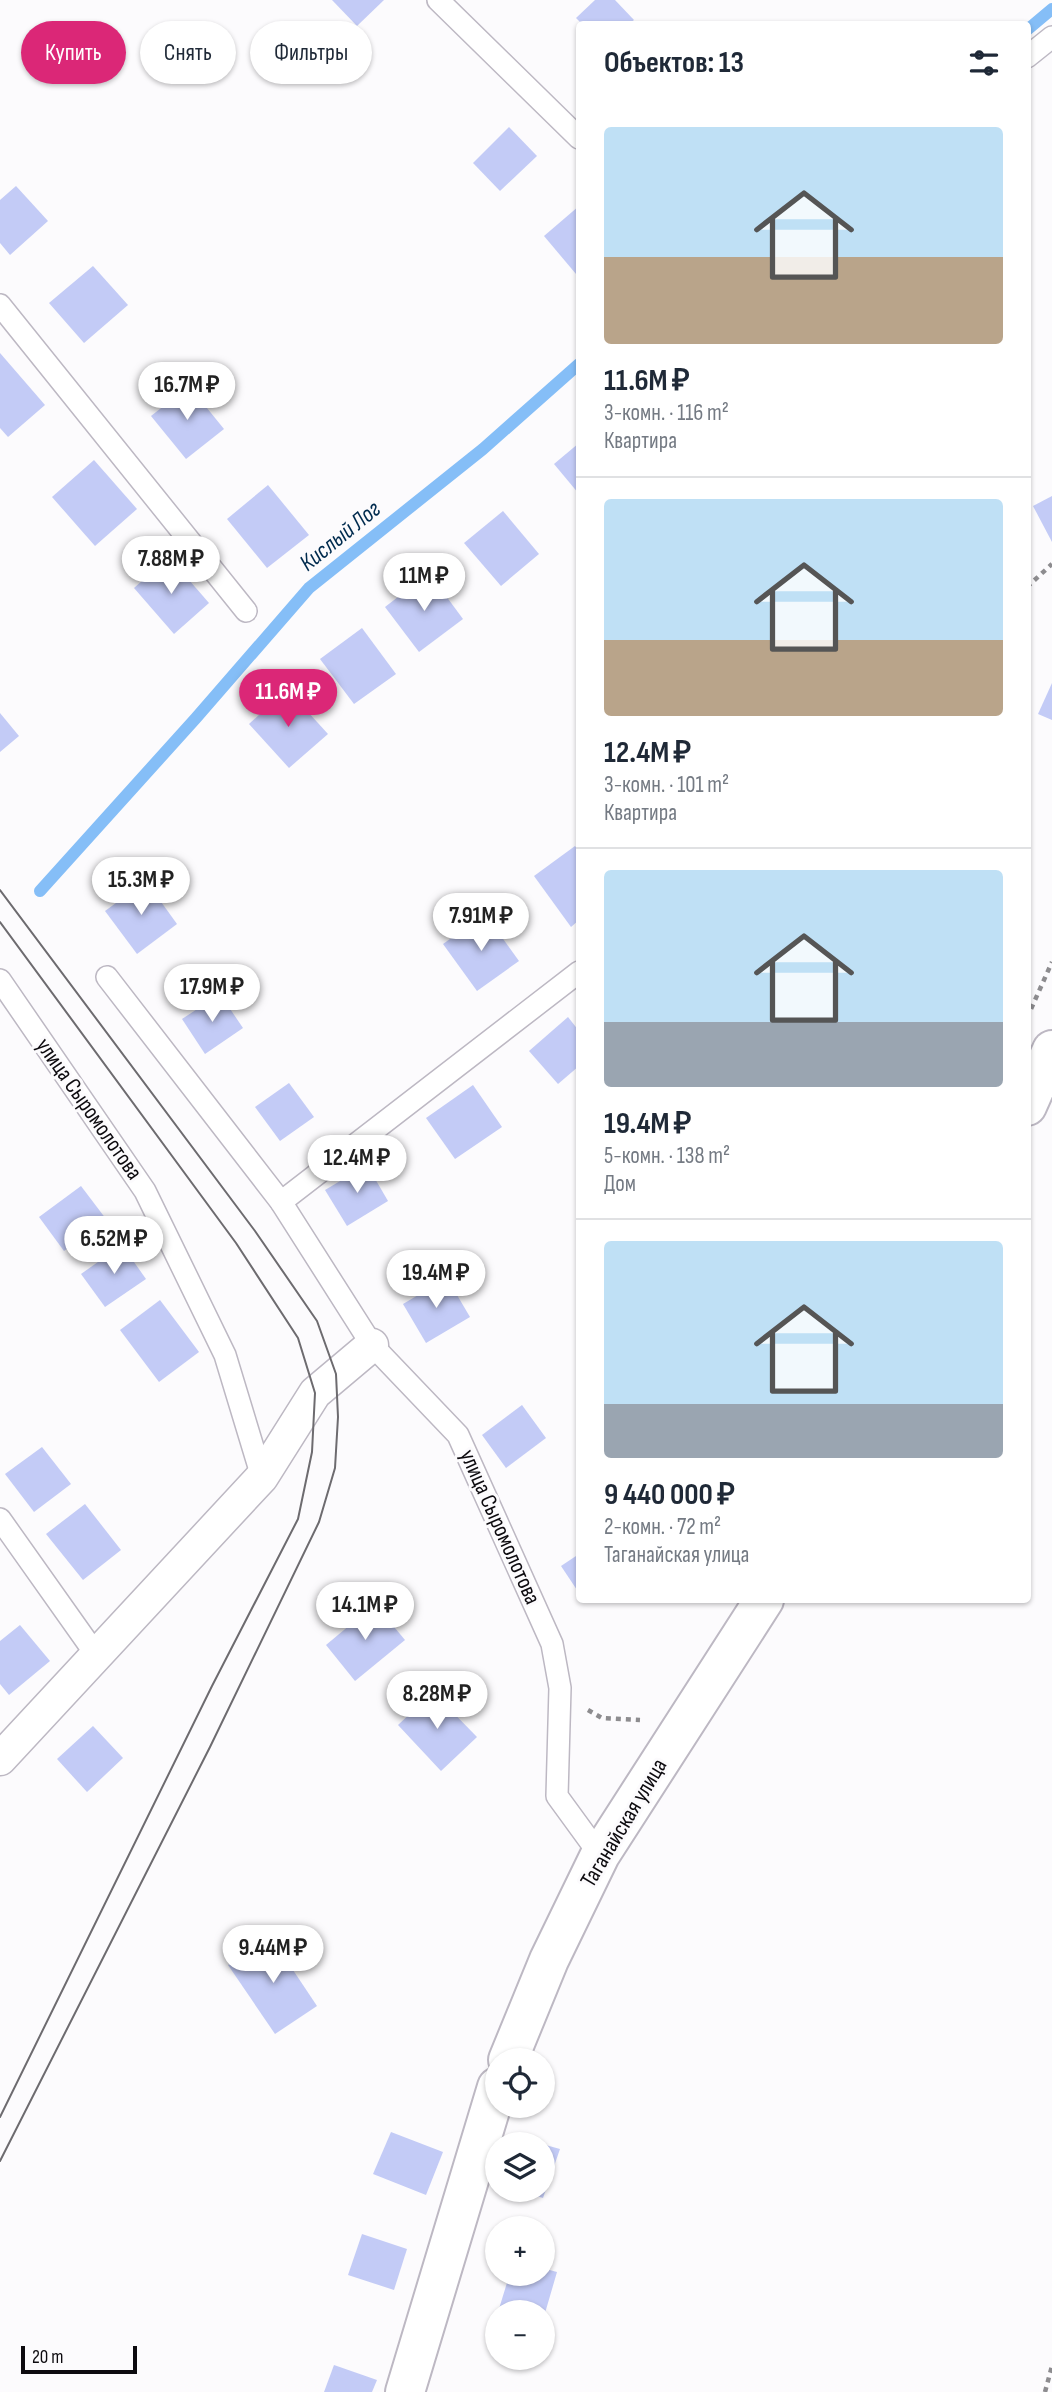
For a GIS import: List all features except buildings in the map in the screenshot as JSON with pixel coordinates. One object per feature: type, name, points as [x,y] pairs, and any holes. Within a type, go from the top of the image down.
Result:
[{"type":"main road","points":[[1031,1097],[1052,1050]]},
{"type":"main road","name":"Таганайская улица","points":[[513,2048],[549,1960],[600,1855],[762,1603]]},
{"type":"main road","points":[[405,2392],[488,2118]]},
{"type":"street","points":[[0,1759],[262,1477],[314,1393],[372,1345]]},
{"type":"lane","points":[[438,0],[576,135]]},
{"type":"lane","points":[[1031,54],[1052,37]]},
{"type":"lane","points":[[0,305],[246,611]]},
{"type":"lane","points":[[281,1202],[576,974]]},
{"type":"lane","name":"улица Сыромолотова","points":[[107,976],[281,1202],[372,1345],[458,1435],[552,1644],[560,1688],[557,1796],[600,1855]]},
{"type":"lane","name":"улица Сыромолотова","points":[[0,980],[145,1191],[225,1355],[262,1477]]},
{"type":"lane","points":[[0,1519],[97,1656]]},
{"type":"path","points":[[1031,583],[1052,564]]},
{"type":"path","points":[[1031,1009],[1052,962]]},
{"type":"path","points":[[560,1688],[576,1703],[602,1718],[640,1720],[647,1711]]},
{"type":"path","points":[[1045,2392],[1052,2365]]},
{"type":"waterway","name":"Кислый Лог","points":[[1031,27],[1052,9]]},
{"type":"waterway","name":"Кислый Лог","points":[[40,891],[309,588],[483,449],[576,367]]},
{"type":"tram line","points":[[0,890],[255,1231],[317,1321],[336,1374],[338,1417],[335,1468],[319,1522],[210,1747],[0,2161]]},
{"type":"tram line","points":[[0,922],[236,1243],[298,1338],[315,1393],[312,1452],[298,1519],[212,1686],[0,2117]]}]
